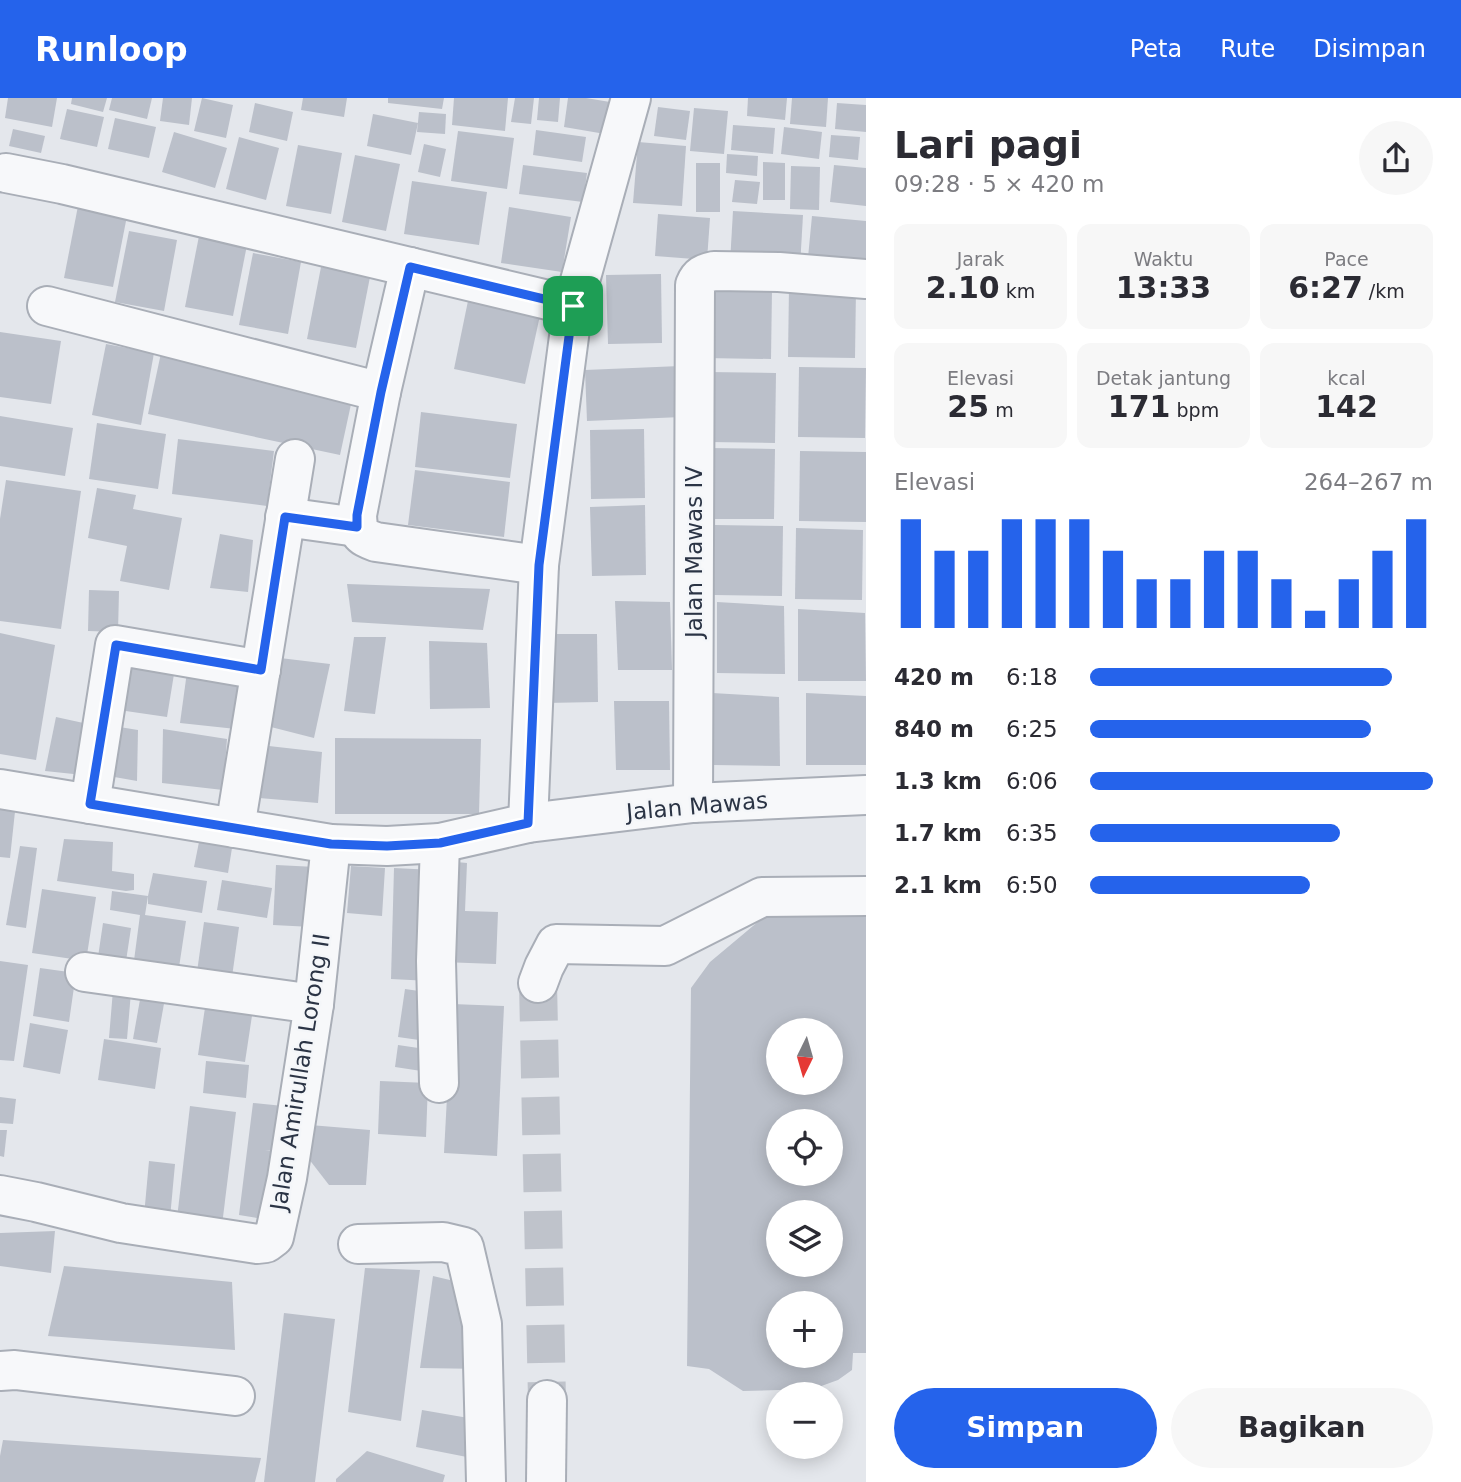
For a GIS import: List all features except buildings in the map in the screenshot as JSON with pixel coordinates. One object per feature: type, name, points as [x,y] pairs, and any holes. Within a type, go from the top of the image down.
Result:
[{"type":"street","points":[[528,823],[539,565],[573,306],[631,98]]},
{"type":"street","points":[[6,173],[573,306]]},
{"type":"street","points":[[410,267],[381,392],[357,515],[357,527],[363,537],[376,542],[539,565]]},
{"type":"street","name":"Jalan Mawas IV","points":[[693,803],[695,285],[698,277],[714,271],[779,272],[866,279]]},
{"type":"street","points":[[47,306],[381,392]]},
{"type":"street","points":[[235,828],[295,459]]},
{"type":"street","points":[[285,517],[357,527]]},
{"type":"street","points":[[90,804],[116,645],[261,670]]},
{"type":"street","name":"Jalan Mawas","points":[[0,789],[331,844],[387,846],[440,843],[528,823],[693,803],[866,795]]},
{"type":"street","points":[[439,1083],[436,961],[440,843]]},
{"type":"street","name":"Jalan Amirullah Lorong II","points":[[4,1196],[121,1223],[257,1244],[266,1243],[274,1237],[287,1178],[314,1004],[331,844]]},
{"type":"street","points":[[538,983],[556,944],[665,946],[762,897],[866,895]]},
{"type":"street","points":[[85,972],[314,1004]]},
{"type":"street","points":[[358,1244],[443,1242],[464,1247],[482,1324],[486,1482]]},
{"type":"street","points":[[0,1371],[15,1370],[235,1396]]},
{"type":"street","points":[[546,1482],[547,1400]]},
{"type":"tunnel","points":[[538,983],[547,1400]]},
{"type":"route","points":[[410,267],[573,306],[539,565],[528,823],[440,843],[387,846],[331,844],[90,804],[116,645],[261,670],[285,517],[357,527],[357,515],[381,392],[410,267]]}]
